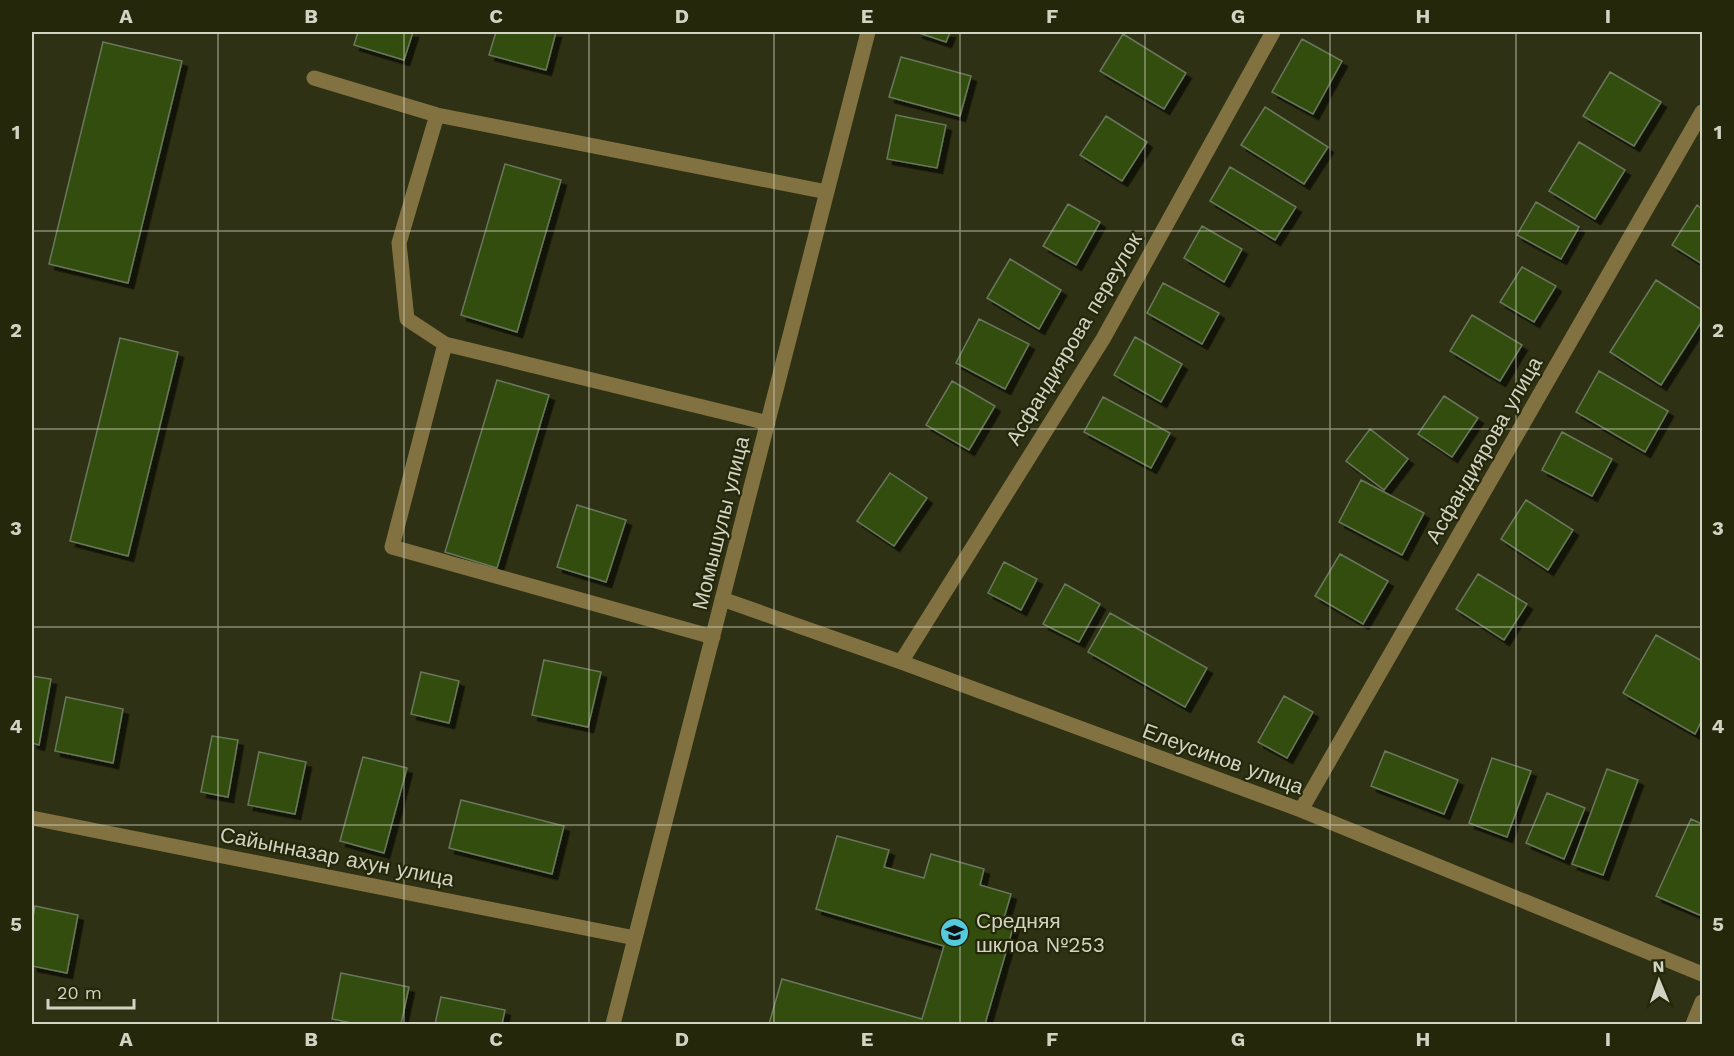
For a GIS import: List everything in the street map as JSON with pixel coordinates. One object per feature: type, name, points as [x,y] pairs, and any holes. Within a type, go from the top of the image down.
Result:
[{"type":"street","name":"Момышулы улица","points":[[613,1024],[868,32]]},
{"type":"street","name":"Асфандиярова переулок","points":[[901,662],[1103,339],[1273,32]]},
{"type":"street","points":[[314,78],[437,115],[827,192]]},
{"type":"street","name":"Асфандиярова улица","points":[[1301,810],[1702,112]]},
{"type":"street","points":[[437,115],[399,243],[407,319],[445,345],[768,423]]},
{"type":"street","points":[[445,345],[392,547],[713,637]]},
{"type":"street","name":"Елеусинов улица","points":[[722,599],[901,662],[1301,810],[1702,974]]},
{"type":"street","name":"Сайынназар ахун улица","points":[[32,818],[635,938]]},
{"type":"street","points":[[1693,1024],[1702,1002]]},
{"type":"building","points":[[358,32],[413,32],[404,60],[354,45]]},
{"type":"building","points":[[496,32],[556,32],[546,70],[489,55]]},
{"type":"building","points":[[916,32],[950,32],[946,42]]},
{"type":"building","points":[[1123,34],[1186,73],[1164,109],[1100,71]]},
{"type":"building","points":[[1302,39],[1342,61],[1313,114],[1272,92]]},
{"type":"building","points":[[103,42],[182,61],[128,283],[49,264]]},
{"type":"building","points":[[901,57],[971,76],[960,116],[889,97]]},
{"type":"building","points":[[1610,72],[1661,102],[1634,146],[1583,116]]},
{"type":"building","points":[[1265,107],[1328,147],[1304,184],[1241,145]]},
{"type":"building","points":[[896,115],[946,125],[937,168],[887,159]]},
{"type":"building","points":[[1106,116],[1147,142],[1122,181],[1080,155]]},
{"type":"building","points":[[1579,142],[1625,170],[1595,219],[1549,191]]},
{"type":"building","points":[[505,164],[561,180],[517,332],[461,315]]},
{"type":"building","points":[[1230,167],[1296,207],[1275,240],[1210,201]]},
{"type":"building","points":[[1536,202],[1579,227],[1561,259],[1517,235]]},
{"type":"building","points":[[1068,204],[1100,222],[1076,265],[1043,246]]},
{"type":"building","points":[[1697,205],[1702,209],[1702,264],[1672,245]]},
{"type":"building","points":[[1202,226],[1242,249],[1224,282],[1184,258]]},
{"type":"building","points":[[1010,259],[1061,290],[1039,329],[987,298]]},
{"type":"building","points":[[1522,267],[1556,286],[1534,322],[1500,302]]},
{"type":"building","points":[[1656,280],[1702,310],[1702,321],[1661,385],[1610,352]]},
{"type":"building","points":[[1163,283],[1219,313],[1202,344],[1147,313]]},
{"type":"building","points":[[1472,315],[1522,345],[1500,381],[1450,351]]},
{"type":"building","points":[[979,319],[1029,344],[1005,389],[956,363]]},
{"type":"building","points":[[1135,337],[1182,364],[1161,402],[1114,375]]},
{"type":"building","points":[[120,338],[178,352],[128,556],[70,541]]},
{"type":"building","points":[[1599,371],[1668,411],[1645,452],[1576,412]]},
{"type":"building","points":[[497,380],[549,395],[497,568],[445,552]]},
{"type":"building","points":[[952,381],[995,406],[969,450],[926,425]]},
{"type":"building","points":[[1444,396],[1478,418],[1452,457],[1418,434]]},
{"type":"building","points":[[1103,397],[1170,433],[1151,468],[1084,432]]},
{"type":"building","points":[[1370,429],[1408,459],[1384,490],[1346,461]]},
{"type":"building","points":[[1562,432],[1612,459],[1592,496],[1542,470]]},
{"type":"building","points":[[890,473],[927,498],[894,546],[857,521]]},
{"type":"building","points":[[1361,480],[1424,513],[1402,555],[1339,522]]},
{"type":"building","points":[[1526,500],[1573,530],[1548,570],[1501,539]]},
{"type":"building","points":[[577,505],[626,520],[606,582],[557,567]]},
{"type":"building","points":[[1340,554],[1388,581],[1363,624],[1315,596]]},
{"type":"building","points":[[1004,562],[1037,579],[1021,610],[988,593]]},
{"type":"building","points":[[1478,574],[1527,604],[1504,640],[1456,609]]},
{"type":"building","points":[[1065,584],[1100,604],[1079,642],[1043,624]]},
{"type":"building","points":[[1110,613],[1207,668],[1185,707],[1088,652]]},
{"type":"building","points":[[1656,635],[1702,661],[1702,720],[1695,734],[1623,693]]},
{"type":"building","points":[[544,660],[601,672],[588,727],[532,715]]},
{"type":"building","points":[[421,672],[459,681],[449,723],[411,714]]},
{"type":"building","points":[[32,676],[51,679],[39,745],[32,743]]},
{"type":"building","points":[[1284,696],[1313,712],[1287,758],[1258,742]]},
{"type":"building","points":[[66,697],[123,709],[113,763],[55,751]]},
{"type":"building","points":[[212,736],[238,740],[228,797],[201,792]]},
{"type":"building","points":[[1385,751],[1458,780],[1444,814],[1371,786]]},
{"type":"building","points":[[259,752],[306,762],[295,814],[248,805]]},
{"type":"building","points":[[363,757],[407,768],[384,853],[340,841]]},
{"type":"building","points":[[1492,758],[1531,771],[1507,837],[1469,823]]},
{"type":"building","points":[[1607,769],[1638,780],[1603,875],[1572,864]]},
{"type":"building","points":[[1547,793],[1585,808],[1564,859],[1526,843]]},
{"type":"building","points":[[461,800],[564,826],[552,874],[449,848]]},
{"type":"building","points":[[1691,819],[1702,824],[1702,916],[1656,896]]},
{"type":"building","name":"Средняя шклоа №253","points":[[837,836],[889,850],[884,867],[924,878],[931,854],[984,869],[980,885],[1011,894],[1004,918],[1015,921],[985,1024],[769,1024],[782,979],[922,1019],[944,946],[816,909]]},
{"type":"building","points":[[35,906],[78,915],[67,973],[32,966],[32,924]]},
{"type":"building","points":[[341,973],[409,987],[401,1024],[357,1024],[332,1019]]},
{"type":"building","points":[[441,997],[505,1010],[502,1024],[435,1024]]},
{"type":"place","name":"Средняя шклоа №253","points":[[955,933]]}]
